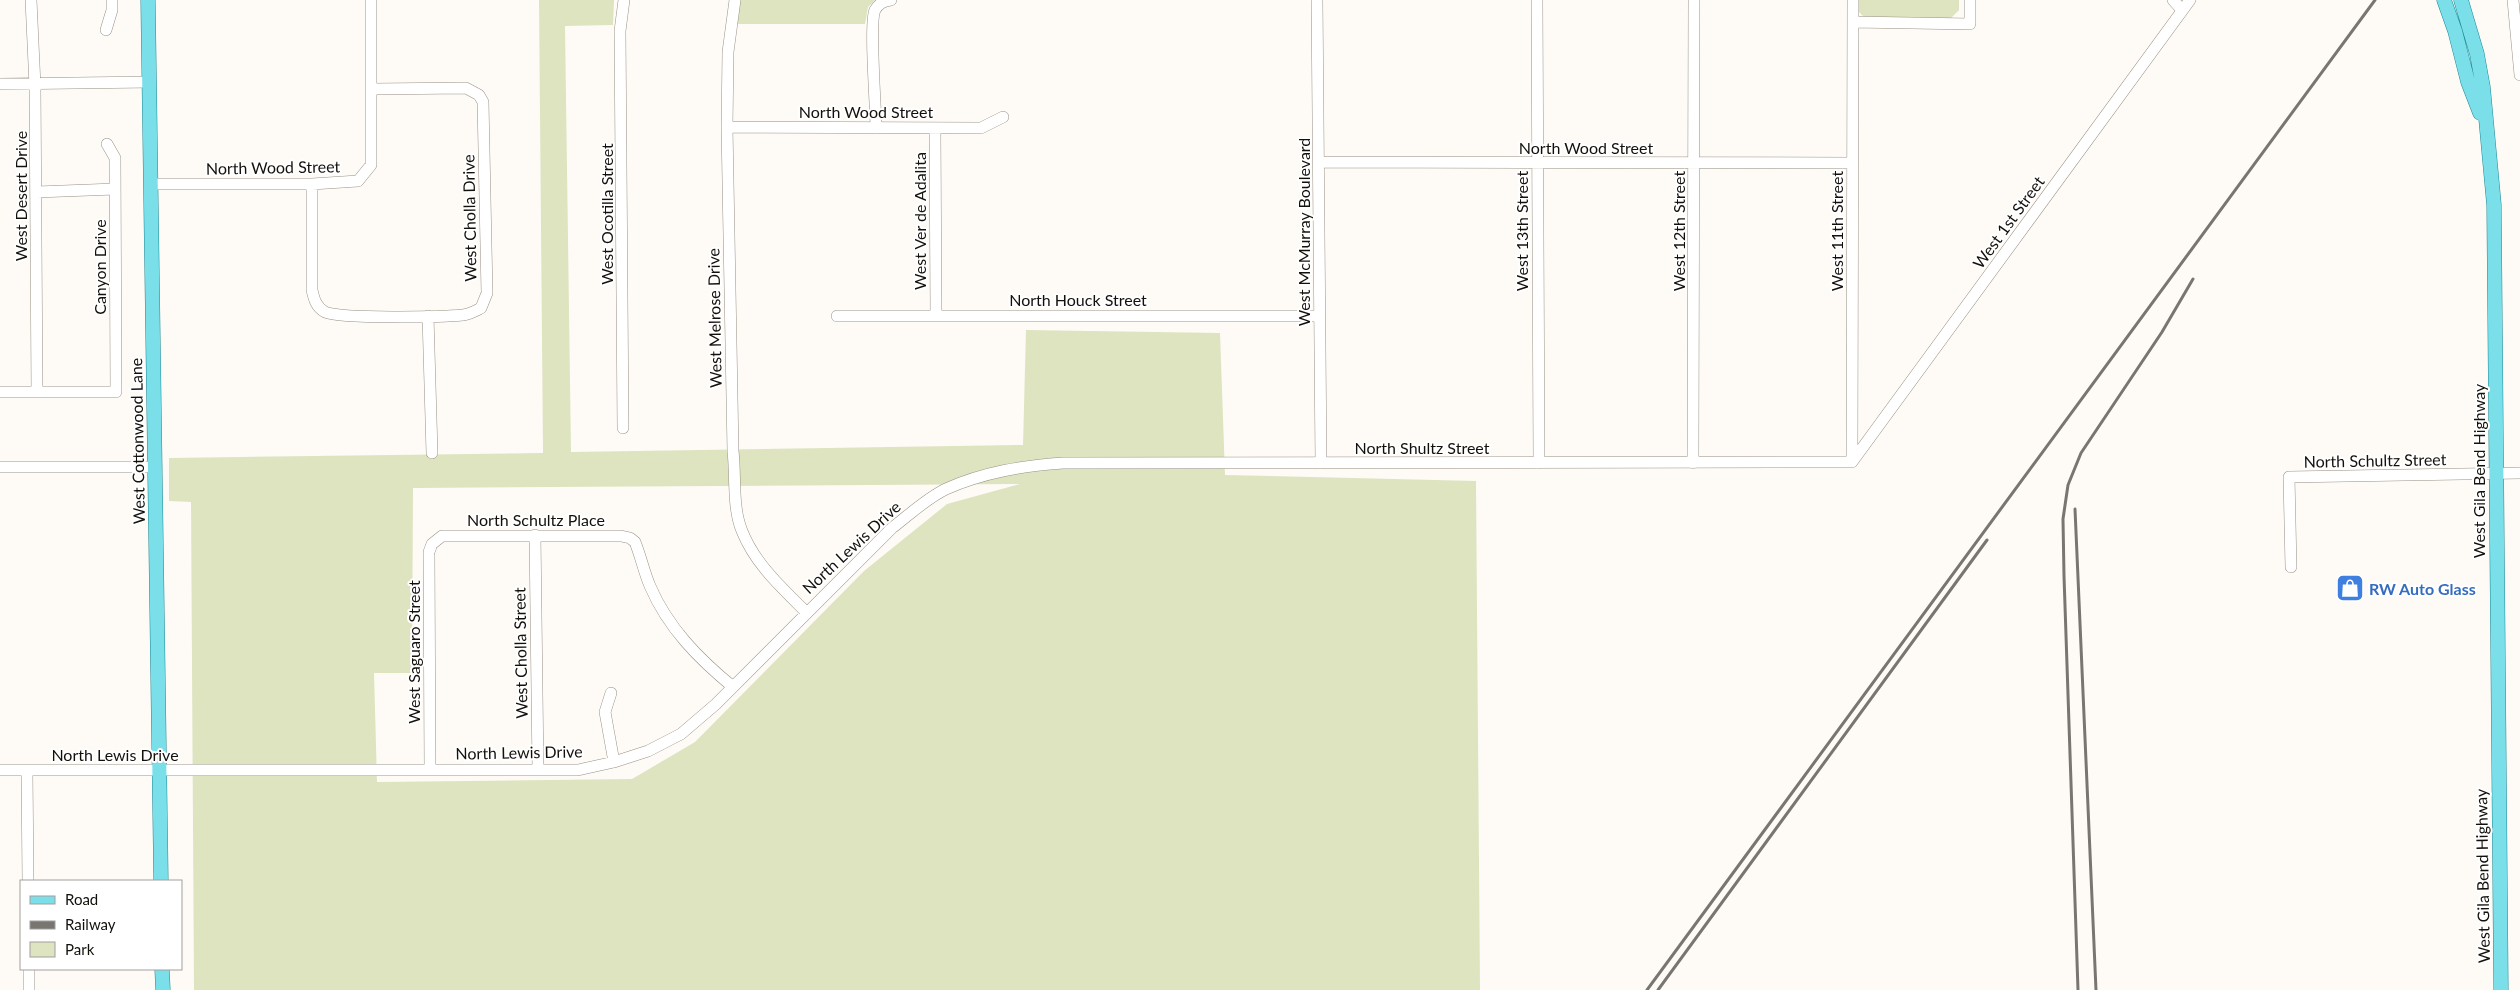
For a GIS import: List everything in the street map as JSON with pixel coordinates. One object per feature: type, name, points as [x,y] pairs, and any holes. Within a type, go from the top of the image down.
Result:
[{"type":"main road","name":"West Cottonwood Lane","points":[[148,0],[162,880]]},
{"type":"main road","name":"West Gila Bend Highway","points":[[2444,0],[2455,31],[2468,82],[2486,131]]},
{"type":"main road","name":"West Gila Bend Highway","points":[[2461,0],[2482,79],[2494,205],[2501,990]]},
{"type":"main road","points":[[162,970],[163,990]]},
{"type":"street","name":"West Desert Drive","points":[[31,0],[37,192],[37,392]]},
{"type":"street","points":[[106,30],[112,10],[112,0]]},
{"type":"street","points":[[371,0],[373,89]]},
{"type":"street","name":"West Ocotilla Street","points":[[624,0],[620,31],[624,428]]},
{"type":"street","name":"West Melrose Drive","points":[[735,0],[728,52],[727,127],[733,451],[736,499],[742,531],[765,570],[806,612]]},
{"type":"street","points":[[876,128],[874,11],[882,2],[891,0]]},
{"type":"street","name":"West McMurray Boulevard","points":[[1317,0],[1321,463]]},
{"type":"street","name":"West 13th Street","points":[[1537,0],[1539,463]]},
{"type":"street","name":"West 12th Street","points":[[1693,463],[1694,0]]},
{"type":"street","name":"West 11th Street","points":[[1852,462],[1853,0]]},
{"type":"street","points":[[1853,22],[1970,24],[1970,0]]},
{"type":"street","points":[[2172,0],[2182,10]]},
{"type":"street","name":"West 1st Street","points":[[1852,462],[2190,0]]},
{"type":"street","points":[[2513,0],[2520,75]]},
{"type":"street","points":[[0,84],[35,86],[150,82]]},
{"type":"street","name":"West Cholla Drive","points":[[312,184],[312,290],[314,302],[320,308],[339,315],[428,316],[473,312],[481,308],[487,293],[483,102],[479,95],[466,88],[373,89]]},
{"type":"street","name":"North Wood Street","points":[[152,184],[312,184],[358,181],[371,165],[373,89]]},
{"type":"street","name":"North Wood Street","points":[[727,127],[981,128],[1003,117]]},
{"type":"street","name":"West Ver de Adalita","points":[[935,128],[936,315]]},
{"type":"street","name":"Canyon Drive","points":[[37,392],[116,392],[115,158],[107,144]]},
{"type":"street","name":"North Wood Street","points":[[1319,162],[1852,163]]},
{"type":"street","points":[[37,192],[115,189]]},
{"type":"street","points":[[428,316],[432,453]]},
{"type":"street","name":"North Houck Street","points":[[837,316],[1319,316]]},
{"type":"street","points":[[0,392],[37,392]]},
{"type":"street","name":"North Shultz Street","points":[[993,472],[1032,465],[1063,463],[1852,462]]},
{"type":"street","points":[[0,467],[155,467]]},
{"type":"street","name":"North Lewis Drive","points":[[0,770],[578,770],[614,762],[648,750],[681,734],[733,686],[892,528],[945,490],[993,472]]},
{"type":"street","name":"North Schultz Street","points":[[2291,567],[2289,477],[2520,473]]},
{"type":"street","name":"North Schultz Place","points":[[436,538],[449,535],[621,536],[630,538],[635,542],[650,585],[661,608],[675,630],[709,666],[733,686]]},
{"type":"street","name":"West Cholla Street","points":[[535,536],[538,770]]},
{"type":"street","name":"West Saguaro Street","points":[[430,769],[429,552],[436,538]]},
{"type":"street","points":[[611,693],[605,712],[614,762]]},
{"type":"street","points":[[26,770],[28,880]]},
{"type":"street","points":[[29,970],[29,990]]},
{"type":"green space","points":[[539,0],[614,0],[613,25],[565,26],[571,452],[1023,445],[1026,330],[1220,333],[1225,475],[1476,481],[1480,990],[194,990],[191,502],[169,501],[169,458],[543,453]],"holes":[[[1020,484],[947,504],[864,571],[695,742],[632,779],[377,782],[374,673],[412,673],[413,488]]]},
{"type":"green space","points":[[738,0],[875,0],[868,7],[865,24],[734,24]]},
{"type":"green space","points":[[1857,0],[1959,0],[1959,10],[1950,19],[1865,18],[1857,10]]},
{"type":"railway","points":[[1647,990],[2375,0]]},
{"type":"railway","points":[[2078,990],[2064,576],[2063,519],[2068,485],[2081,453],[2162,332],[2193,279]]},
{"type":"railway","points":[[2075,509],[2096,990]]},
{"type":"railway","points":[[1658,990],[1987,540]]},
{"type":"place","name":"RW Auto Glass","points":[[2350,588]]}]
